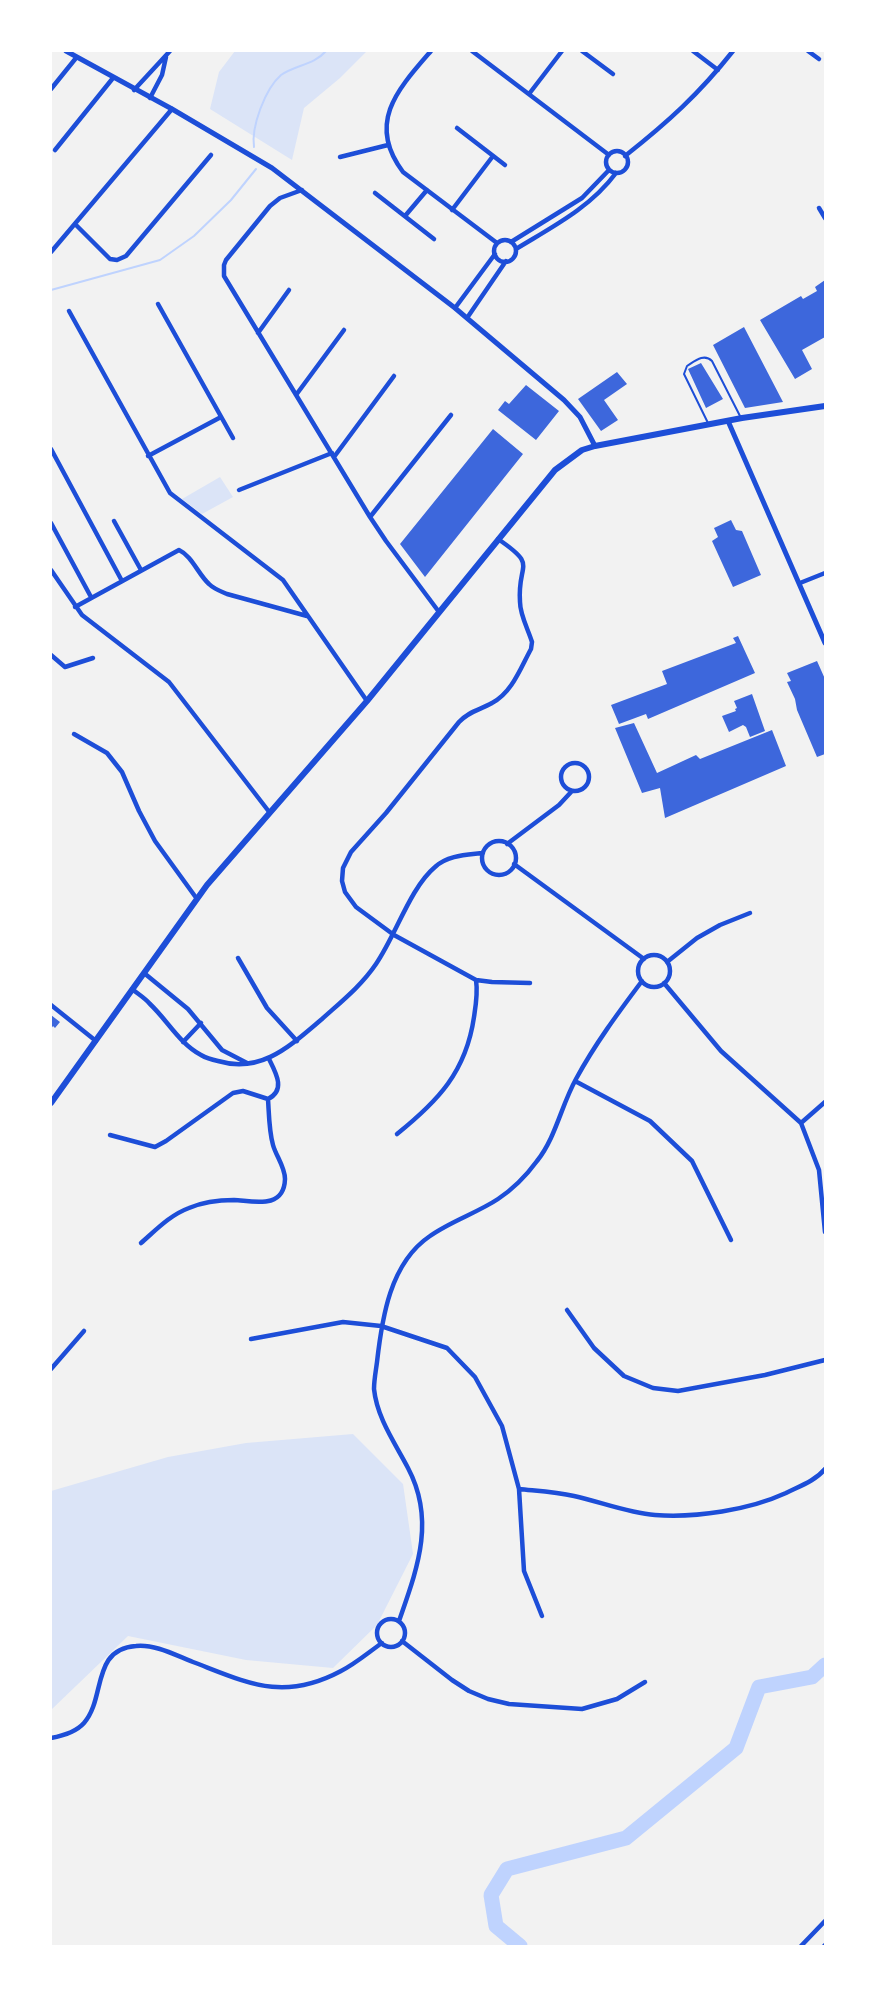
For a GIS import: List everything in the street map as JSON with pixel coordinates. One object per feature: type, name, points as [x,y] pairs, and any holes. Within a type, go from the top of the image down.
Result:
[{"type":"main road","points":[[51,1103],[197,899],[238,848],[367,701],[555,470],[576,454],[595,446],[742,418],[825,406]]},
{"type":"street","points":[[66,51],[172,109],[272,168],[302,190],[455,308],[564,400],[580,417],[595,446]]},
{"type":"street","points":[[134,90],[171,51]]},
{"type":"street","points":[[431,51],[411,74],[389,106],[386,127],[388,145],[394,161],[403,172],[497,243]]},
{"type":"street","points":[[472,51],[609,155]]},
{"type":"street","points":[[529,94],[562,51]]},
{"type":"street","points":[[582,51],[613,74]]},
{"type":"street","points":[[693,51],[718,70]]},
{"type":"street","points":[[625,156],[670,120],[733,51]]},
{"type":"street","points":[[808,51],[819,59]]},
{"type":"street","points":[[150,98],[162,75],[166,57]]},
{"type":"street","points":[[51,88],[76,58]]},
{"type":"street","points":[[56,150],[113,78]]},
{"type":"street","points":[[51,252],[172,109]]},
{"type":"street","points":[[457,128],[505,165]]},
{"type":"street","points":[[340,157],[388,145]]},
{"type":"street","points":[[619,152],[625,156],[627,166],[622,172],[616,173],[609,170],[606,160],[609,155],[619,152]]},
{"type":"street","points":[[75,225],[110,259],[117,260],[126,256],[211,155]]},
{"type":"street","points":[[452,210],[493,156]]},
{"type":"street","points":[[512,242],[582,198],[609,170]]},
{"type":"street","points":[[516,249],[574,214],[590,201],[616,173]]},
{"type":"street","points":[[302,190],[280,198],[270,206],[226,260],[224,270],[227,282],[370,517],[439,612]]},
{"type":"street","points":[[405,216],[427,190]]},
{"type":"street","points":[[375,193],[435,239]]},
{"type":"street","points":[[819,208],[825,218]]},
{"type":"street","points":[[466,318],[506,261],[514,257],[516,249],[512,242],[507,240],[497,243]]},
{"type":"street","points":[[455,308],[495,254],[497,243]]},
{"type":"street","points":[[495,254],[501,261],[506,261]]},
{"type":"street","points":[[258,333],[289,290]]},
{"type":"street","points":[[159,304],[233,438]]},
{"type":"street","points":[[69,311],[170,493],[283,580],[367,701]]},
{"type":"street","points":[[296,395],[344,330]]},
{"type":"street","points":[[238,490],[333,455],[394,376]]},
{"type":"street","points":[[370,517],[451,415]]},
{"type":"street","points":[[148,456],[221,417]]},
{"type":"street","points":[[728,421],[825,642]]},
{"type":"street","points":[[51,449],[122,581]]},
{"type":"street","points":[[114,520],[141,570]]},
{"type":"street","points":[[51,523],[91,597]]},
{"type":"street","points":[[498,539],[522,558],[524,565],[519,603],[532,642],[531,649],[509,688],[500,698],[466,714],[386,813],[351,852],[343,867],[342,880],[345,892],[356,907],[394,935],[476,980],[530,983]]},
{"type":"street","points":[[75,607],[176,550],[182,551],[214,588],[227,594],[307,616]]},
{"type":"street","points":[[51,570],[84,618],[166,679],[270,813]]},
{"type":"street","points":[[800,583],[825,573]]},
{"type":"street","points":[[51,654],[66,668],[93,658]]},
{"type":"street","points":[[74,734],[107,753],[122,772],[155,841],[197,899]]},
{"type":"street","points":[[507,844],[559,806],[572,790],[583,788],[589,779],[586,769],[578,763],[567,765],[561,774],[563,785],[572,790]]},
{"type":"street","points":[[493,842],[507,844],[515,855],[514,864],[507,873],[501,875],[490,873],[483,864],[483,853],[493,842]]},
{"type":"street","points":[[132,989],[150,1004],[183,1042],[202,1056],[227,1064],[249,1065],[269,1059],[297,1041],[349,997],[377,963],[422,880],[437,865],[455,856],[483,853]]},
{"type":"street","points":[[514,864],[644,959]]},
{"type":"street","points":[[667,962],[697,938],[720,925],[750,913]]},
{"type":"street","points":[[654,956],[663,958],[667,962],[669,975],[664,983],[655,987],[642,981],[638,972],[644,959],[654,956]]},
{"type":"street","points":[[238,958],[267,1008],[297,1041]]},
{"type":"street","points":[[144,973],[188,1009],[222,1050],[249,1065]]},
{"type":"street","points":[[397,1134],[428,1109],[449,1083],[465,1053],[472,1033],[478,991],[476,980]]},
{"type":"street","points":[[399,1621],[418,1566],[423,1520],[410,1470],[384,1424],[374,1389],[381,1326],[396,1276],[411,1253],[429,1236],[498,1199],[519,1182],[538,1159],[554,1133],[575,1081],[606,1028],[642,981]]},
{"type":"street","points":[[664,983],[720,1051],[801,1123],[819,1170],[825,1232]]},
{"type":"street","points":[[51,1005],[96,1041]]},
{"type":"street","points":[[183,1042],[201,1023]]},
{"type":"street","points":[[268,1099],[277,1091],[279,1078],[269,1059]]},
{"type":"street","points":[[575,1081],[650,1121],[693,1161],[731,1240]]},
{"type":"street","points":[[110,1135],[155,1147],[233,1093],[243,1091],[268,1099]]},
{"type":"street","points":[[141,1243],[177,1213],[189,1208],[226,1201],[266,1203],[277,1197],[284,1188],[285,1177],[271,1138],[268,1099]]},
{"type":"street","points":[[801,1123],[825,1102]]},
{"type":"street","points":[[567,1310],[594,1348],[624,1376],[653,1388],[678,1391],[765,1376],[825,1360]]},
{"type":"street","points":[[251,1339],[343,1322],[381,1326],[447,1348],[475,1377],[502,1426],[519,1489],[524,1571],[542,1616]]},
{"type":"street","points":[[51,1369],[84,1331]]},
{"type":"street","points":[[519,1489],[574,1496],[654,1515],[696,1515],[762,1503],[810,1481],[825,1469]]},
{"type":"street","points":[[51,1738],[64,1735],[83,1724],[96,1701],[103,1666],[111,1656],[121,1650],[135,1646],[157,1648],[258,1686],[292,1688],[313,1683],[341,1671],[382,1643],[395,1646],[402,1641],[404,1629],[399,1621],[390,1619],[382,1623],[378,1635],[382,1643]]},
{"type":"street","points":[[402,1641],[469,1691],[509,1704],[582,1709],[617,1699],[645,1682]]},
{"type":"street","points":[[801,1946],[825,1921]]},
{"type":"lane","points":[[709,424],[684,374],[687,366],[701,358],[709,358],[712,361],[742,418]]},
{"type":"shaded area","points":[[235,51],[367,51],[340,78],[304,108],[292,160],[210,109],[219,72]]},
{"type":"shaded area","points":[[220,477],[233,497],[202,514],[182,499]]},
{"type":"shaded area","points":[[353,1434],[403,1484],[413,1554],[377,1625],[333,1668],[246,1660],[128,1636],[51,1710],[51,1491],[168,1457],[246,1443]]},
{"type":"building","points":[[825,280],[825,337],[802,350],[812,369],[795,379],[760,320],[801,296],[803,299],[817,291],[815,287]]},
{"type":"building","points":[[744,327],[783,402],[745,408],[713,345]]},
{"type":"building","points":[[701,363],[723,399],[706,408],[688,369]]},
{"type":"building","points":[[617,372],[627,384],[604,400],[618,420],[601,431],[578,399]]},
{"type":"building","points":[[526,385],[559,411],[536,440],[498,410],[505,401],[509,404]]},
{"type":"building","points":[[493,429],[523,454],[425,577],[400,544]]},
{"type":"building","points":[[731,520],[736,530],[742,531],[761,575],[733,587],[712,541],[718,537],[714,528]]},
{"type":"building","points":[[738,636],[755,673],[648,719],[646,714],[619,724],[611,705],[667,684],[662,671],[736,643],[733,638]]},
{"type":"building","points":[[817,661],[825,679],[825,754],[817,757],[787,682],[791,681],[787,673]]},
{"type":"building","points":[[752,694],[765,731],[750,737],[743,725],[729,732],[722,716],[736,711],[734,701]]},
{"type":"building","points":[[634,723],[657,773],[696,755],[700,759],[772,730],[786,766],[665,818],[660,788],[642,793],[615,728]]},
{"type":"building","points":[[51,1015],[60,1022],[51,1029]]},
{"type":"waterway","points":[[254,147],[255,129],[260,109],[275,81],[286,72],[316,59],[326,51]]},
{"type":"waterway","points":[[51,290],[160,260],[194,236],[231,200],[256,169]]},
{"type":"waterway","points":[[520,1946],[496,1926],[491,1895],[507,1869],[626,1838],[736,1748],[759,1687],[812,1677],[825,1665]]}]
